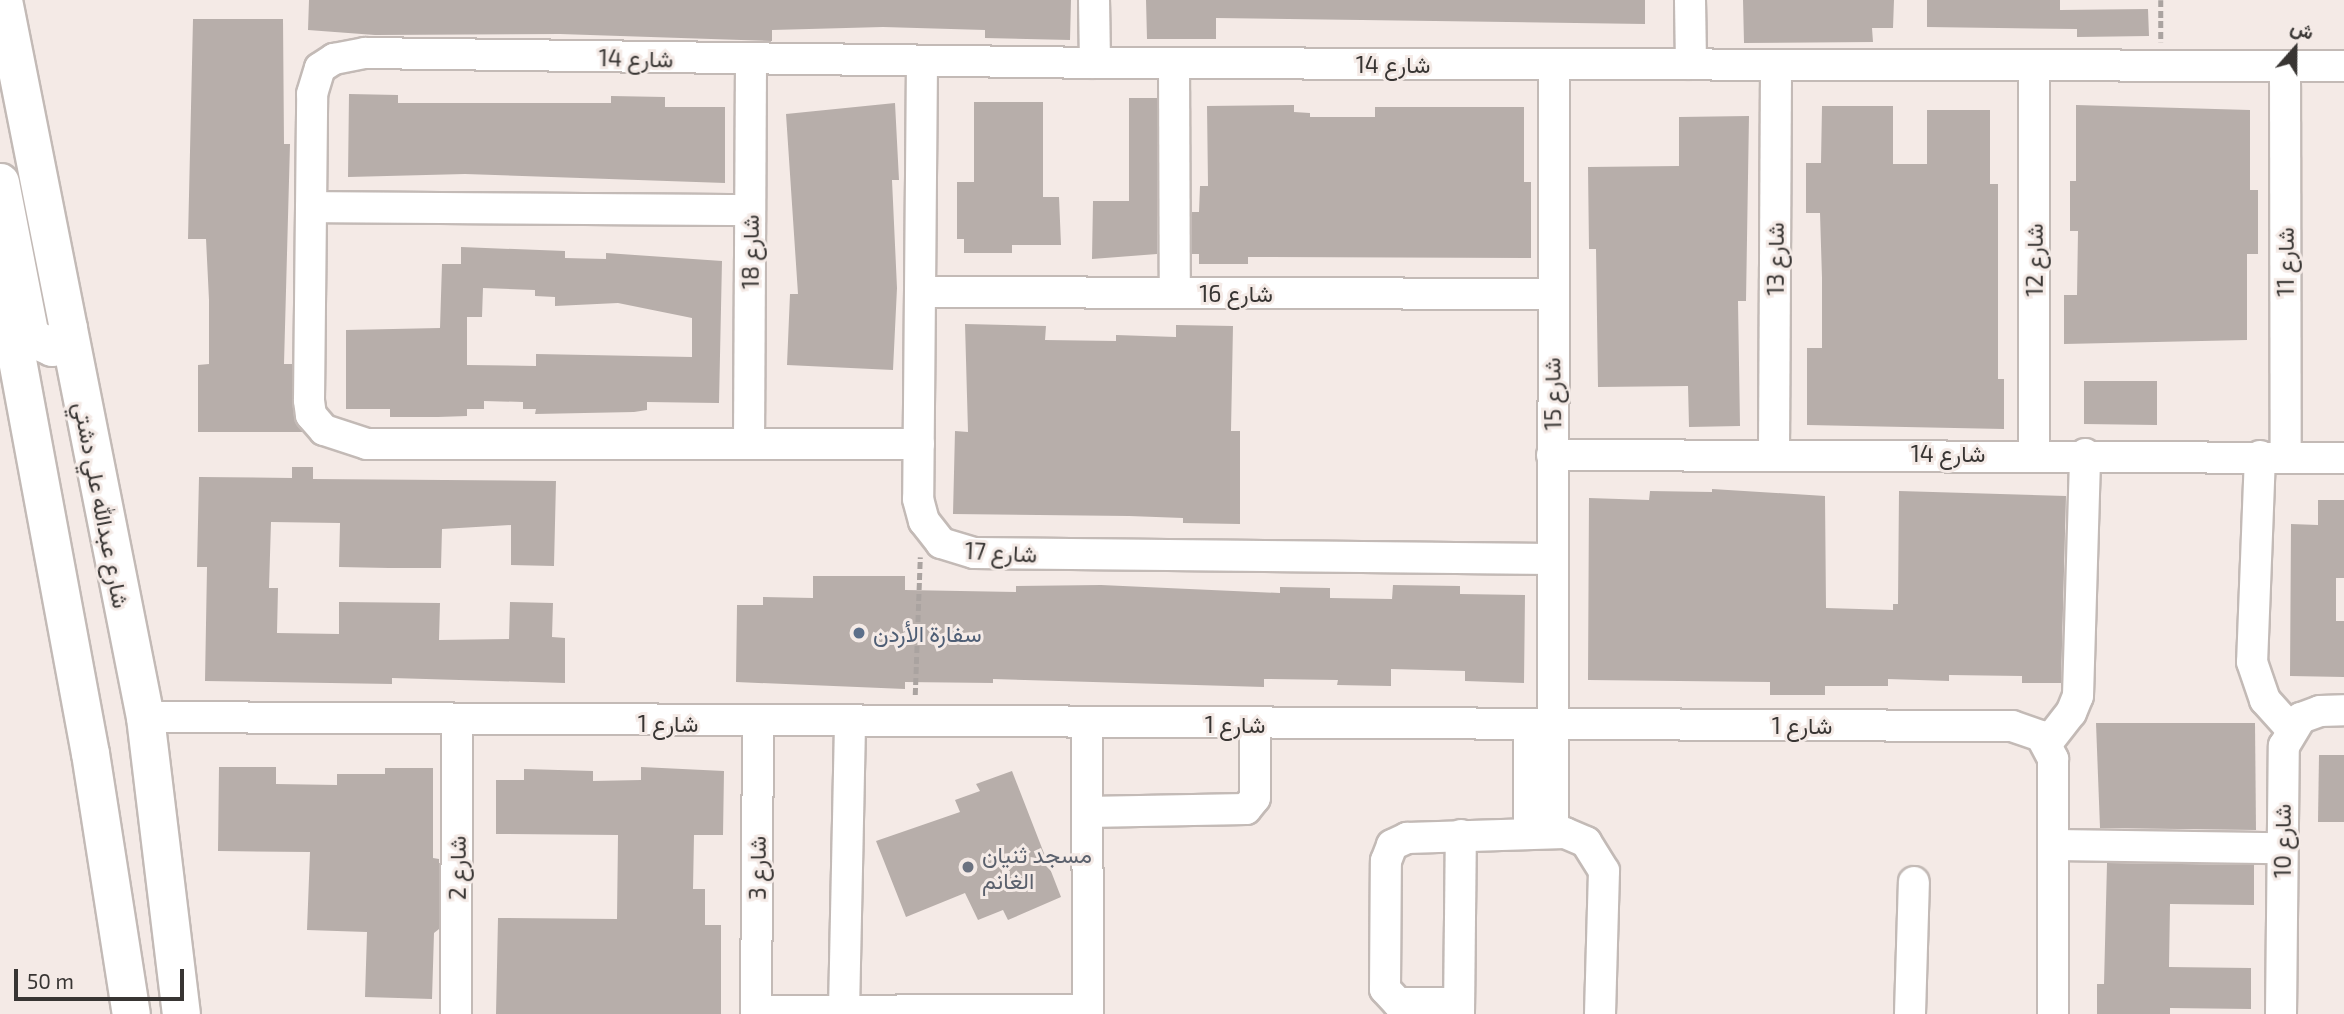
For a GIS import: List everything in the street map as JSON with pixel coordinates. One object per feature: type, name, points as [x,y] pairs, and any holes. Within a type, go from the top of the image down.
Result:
[{"type":"main road","name":"شارع عبدالله علي دشتي","points":[[7,10],[113,568],[145,717],[173,1012]]},
{"type":"main road","points":[[0,182],[30,337],[52,347],[64,340],[68,328]]},
{"type":"main road","points":[[0,268],[90,753],[131,1014]]},
{"type":"main road","points":[[29,425],[44,404],[58,405],[68,412],[89,512],[113,568]]},
{"type":"main road","points":[[90,753],[125,839],[149,1004],[173,1012]]},
{"type":"street","points":[[1094,0],[1095,63]]},
{"type":"street","points":[[1690,0],[1691,64]]},
{"type":"street","name":"شارع 14","points":[[919,444],[367,444],[324,430],[309,405],[313,84],[320,68],[334,59],[365,53],[1174,64],[2161,68],[2344,66]]},
{"type":"street","name":"شارع 18","points":[[749,444],[751,60]]},
{"type":"street","points":[[922,62],[922,292],[918,499],[928,530]]},
{"type":"street","points":[[1174,64],[1175,293]]},
{"type":"street","name":"شارع 15","points":[[1541,833],[1540,724],[1551,559],[1550,294],[1554,64]]},
{"type":"street","name":"شارع 13","points":[[1774,452],[1776,65]]},
{"type":"street","name":"شارع 12","points":[[2034,454],[2035,67]]},
{"type":"street","name":"شارع 11","points":[[2285,67],[2273,457],[2252,662],[2264,700],[2291,729]]},
{"type":"street","points":[[311,207],[750,210]]},
{"type":"street","name":"شارع 16","points":[[922,292],[1550,294]]},
{"type":"street","name":"شارع 14","points":[[1552,455],[1774,452],[2344,457]]},
{"type":"street","points":[[2053,1014],[2054,769],[2048,743],[2071,713],[2078,695],[2085,454]]},
{"type":"street","name":"شارع 17","points":[[928,530],[949,548],[974,553],[1551,559]]},
{"type":"street","points":[[2291,729],[2313,712],[2344,710]]},
{"type":"street","name":"شارع 1","points":[[145,717],[457,722],[2000,725],[2026,728],[2048,743]]},
{"type":"street","name":"شارع 2","points":[[456,1014],[457,722]]},
{"type":"street","name":"شارع 3","points":[[756,1013],[758,723]]},
{"type":"street","points":[[844,1011],[850,723]]},
{"type":"street","points":[[756,1013],[1088,1012],[1087,723]]},
{"type":"street","points":[[1087,811],[1246,809],[1255,798],[1255,724]]},
{"type":"street","name":"شارع 10","points":[[2281,1014],[2283,755],[2291,729]]},
{"type":"street","points":[[1461,835],[1459,1009],[1398,1003],[1388,995],[1386,861],[1399,840],[1461,835],[1541,833],[1587,842],[1604,871],[1600,1014]]},
{"type":"street","points":[[2054,845],[2282,848]]},
{"type":"street","points":[[1910,1014],[1914,882]]},
{"type":"path","points":[[2161,0],[2161,68]]},
{"type":"path","points":[[914,723],[917,569],[928,530]]},
{"type":"building","points":[[309,0],[1071,0],[1070,40],[985,38],[985,30],[883,27],[772,30],[772,41],[560,34],[375,35],[308,30]]},
{"type":"building","points":[[1146,0],[1645,0],[1645,24],[1216,18],[1216,39],[1147,39]]},
{"type":"building","points":[[1743,0],[1894,0],[1893,28],[1872,28],[1873,42],[1744,43]]},
{"type":"building","points":[[1927,0],[2060,0],[2060,10],[2148,9],[2149,36],[2077,37],[2077,29],[1927,27]]},
{"type":"building","points":[[193,19],[283,19],[284,144],[290,144],[284,364],[292,364],[294,417],[303,432],[198,432],[198,365],[209,364],[209,300],[206,239],[188,239]]},
{"type":"building","points":[[349,94],[398,95],[398,103],[611,103],[611,96],[665,97],[665,107],[725,107],[725,183],[465,174],[348,177]]},
{"type":"building","points":[[1129,98],[1157,98],[1157,254],[1092,259],[1093,201],[1129,201]]},
{"type":"building","points":[[974,102],[1043,102],[1043,197],[1059,197],[1061,245],[1012,245],[1012,253],[964,253],[964,239],[957,239],[957,182],[974,182]]},
{"type":"building","points":[[895,103],[899,180],[892,180],[897,288],[893,370],[787,365],[790,294],[798,294],[786,114]]},
{"type":"building","points":[[1294,105],[1294,112],[1310,113],[1310,117],[1375,117],[1375,107],[1524,107],[1524,182],[1531,182],[1531,258],[1248,257],[1248,264],[1199,264],[1199,254],[1192,254],[1192,212],[1199,212],[1200,186],[1208,186],[1207,106]]},
{"type":"building","points":[[2076,105],[2250,110],[2250,190],[2258,190],[2258,254],[2247,254],[2247,340],[2064,344],[2064,295],[2077,295],[2078,231],[2070,231],[2070,181],[2076,181]]},
{"type":"building","points":[[1822,106],[1893,106],[1893,164],[1927,164],[1927,110],[1990,110],[1990,184],[1998,184],[1998,379],[2004,379],[2004,429],[1807,425],[1807,348],[1822,348],[1822,278],[1820,213],[1806,213],[1806,163],[1821,163]]},
{"type":"building","points":[[1749,116],[1746,301],[1738,301],[1740,426],[1689,427],[1688,386],[1598,387],[1596,249],[1589,249],[1588,167],[1679,166],[1679,117]]},
{"type":"building","points":[[461,247],[565,251],[565,258],[606,259],[606,253],[722,261],[719,403],[647,402],[647,410],[634,412],[535,414],[536,409],[523,409],[523,402],[484,401],[484,409],[467,409],[467,416],[438,417],[390,417],[390,409],[346,409],[346,330],[440,328],[442,264],[461,264]],"holes":[[[483,288],[535,290],[535,296],[555,297],[555,306],[618,303],[692,318],[692,357],[536,354],[536,366],[467,365],[467,317],[482,317]]]},
{"type":"building","points":[[965,324],[1046,326],[1045,340],[1116,341],[1116,335],[1176,337],[1176,325],[1233,326],[1231,431],[1240,431],[1240,524],[1183,523],[1183,518],[1129,516],[953,514],[955,431],[968,432]]},
{"type":"building","points":[[2084,381],[2157,381],[2157,425],[2084,424]]},
{"type":"building","points":[[292,467],[313,467],[313,479],[556,481],[554,566],[511,565],[511,525],[442,529],[441,568],[339,567],[340,523],[271,522],[269,588],[278,588],[277,633],[339,634],[339,602],[440,603],[439,640],[509,639],[510,602],[553,603],[552,637],[565,638],[565,683],[392,678],[392,684],[205,681],[207,567],[197,567],[199,477],[292,478]]},
{"type":"building","points":[[1712,489],[1825,496],[1826,608],[1893,610],[1893,604],[1898,604],[1899,491],[2066,496],[2061,683],[2022,683],[2022,676],[1949,675],[1949,681],[1888,679],[1888,686],[1825,686],[1825,695],[1770,695],[1770,682],[1588,680],[1589,498],[1649,500],[1650,491],[1712,492]]},
{"type":"building","points":[[2318,500],[2344,500],[2344,578],[2336,578],[2336,621],[2344,621],[2344,677],[2290,676],[2291,524],[2318,525]]},
{"type":"building","points":[[813,576],[905,576],[905,590],[1016,592],[1016,586],[1101,585],[1280,593],[1280,587],[1330,588],[1330,598],[1392,599],[1393,585],[1460,586],[1460,594],[1525,595],[1524,683],[1465,681],[1465,671],[1391,669],[1391,686],[1337,685],[1338,680],[1264,679],[1264,687],[993,679],[993,683],[905,682],[905,689],[736,682],[737,605],[763,605],[763,597],[813,598]]},
{"type":"building","points":[[2096,723],[2255,723],[2256,830],[2100,828]]},
{"type":"building","points":[[2319,755],[2344,755],[2344,822],[2318,822]]},
{"type":"building","points":[[219,767],[276,767],[276,784],[337,785],[337,774],[385,774],[385,768],[433,768],[433,858],[439,859],[439,929],[434,933],[432,999],[365,997],[367,932],[307,930],[310,852],[218,851]]},
{"type":"building","points":[[641,767],[724,771],[723,835],[694,835],[693,889],[705,889],[705,925],[721,925],[721,1014],[496,1014],[498,918],[617,919],[618,835],[496,834],[496,780],[524,780],[524,769],[593,771],[593,781],[641,780]]},
{"type":"building","name":"مسجد ثنيان الغانم","points":[[1012,771],[1061,897],[1008,920],[1003,910],[978,920],[965,893],[906,917],[876,841],[960,812],[955,800],[980,791],[976,784]]},
{"type":"building","points":[[2107,863],[2254,865],[2254,905],[2170,904],[2169,967],[2251,968],[2251,1009],[2170,1008],[2170,1014],[2097,1014],[2097,984],[2104,984]]},
{"type":"place","name":"سفارة الأردن","points":[[859,633]]},
{"type":"place","name":"مسجد ثنيان الغانم","points":[[968,867]]}]
